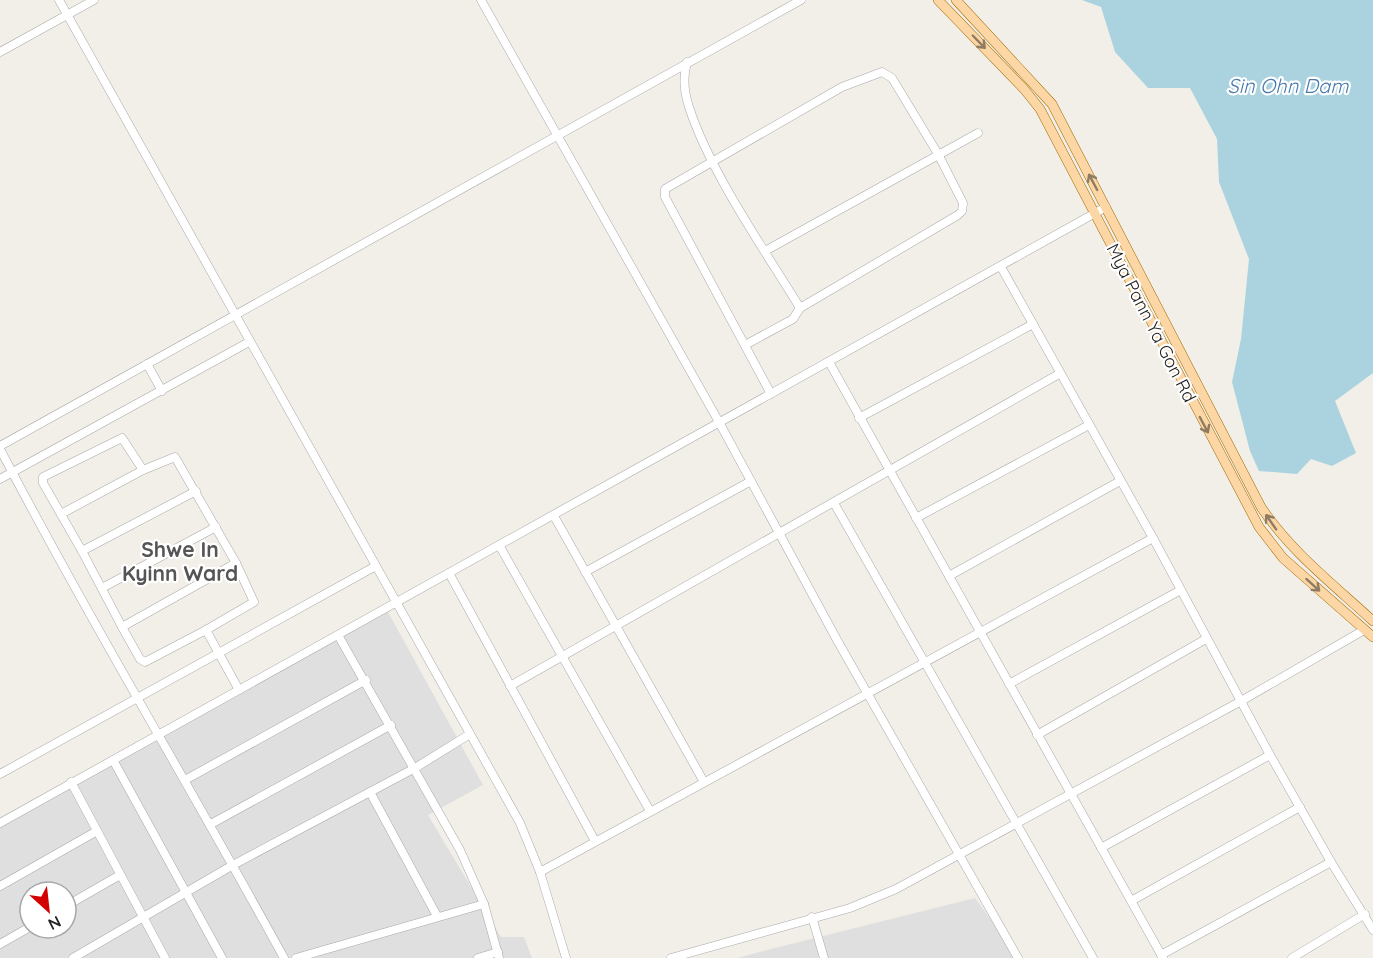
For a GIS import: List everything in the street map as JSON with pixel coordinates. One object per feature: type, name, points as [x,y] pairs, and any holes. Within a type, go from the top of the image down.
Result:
[{"type":"main road","name":"Mya Pann Ya Gon Rd","points":[[939,0],[1033,99],[1259,527],[1283,558],[1373,637]]},
{"type":"main road","name":"Mya Pann Ya Gon Rd","points":[[956,0],[1052,104],[1261,507],[1276,529],[1301,555],[1373,621]]},
{"type":"street","points":[[59,0],[374,567],[520,823],[540,872],[566,958]]},
{"type":"street","points":[[0,52],[94,0]]},
{"type":"street","points":[[481,0],[1018,958]]},
{"type":"street","points":[[284,958],[140,698],[70,580],[0,448],[801,0]]},
{"type":"street","points":[[687,62],[684,75],[689,108],[712,160],[800,308]]},
{"type":"street","points":[[745,345],[793,319],[800,308],[962,211],[963,203],[938,154],[892,78],[882,72],[842,87],[712,160],[668,187],[664,197],[771,394]]},
{"type":"street","points":[[765,251],[978,133]]},
{"type":"street","points":[[0,823],[1106,207]]},
{"type":"street","points":[[1001,267],[1153,538],[1179,591],[1243,700],[1270,755],[1373,930]]},
{"type":"street","points":[[859,418],[1033,324]]},
{"type":"street","points":[[0,479],[249,342]]},
{"type":"street","points":[[830,362],[859,418],[950,576],[1162,957],[1331,862]]},
{"type":"street","points":[[147,364],[162,391]]},
{"type":"street","points":[[510,686],[1059,374]]},
{"type":"street","points":[[916,518],[1089,424]]},
{"type":"street","points":[[61,514],[143,470],[175,457],[236,562],[254,602],[144,662],[140,659],[43,483],[45,475],[122,438],[143,470]]},
{"type":"street","points":[[585,572],[751,481]]},
{"type":"street","points":[[950,576],[1120,481]]},
{"type":"street","points":[[82,551],[196,491]]},
{"type":"street","points":[[834,503],[1093,958]]},
{"type":"street","points":[[554,516],[613,626],[704,782]]},
{"type":"street","points":[[102,588],[216,527]]},
{"type":"street","points":[[540,872],[1153,538]]},
{"type":"street","points":[[499,545],[650,811]]},
{"type":"street","points":[[122,627],[236,562]]},
{"type":"street","points":[[0,774],[374,567]]},
{"type":"street","points":[[449,573],[595,841]]},
{"type":"street","points":[[1009,684],[1179,591]]},
{"type":"street","points":[[206,630],[239,690]]},
{"type":"street","points":[[670,958],[850,908],[896,889],[962,856],[1017,823],[1243,700],[1364,630]]},
{"type":"street","points":[[338,634],[460,850],[484,904],[498,955],[478,958]]},
{"type":"street","points":[[1037,735],[1206,639]]},
{"type":"street","points":[[186,780],[366,680]]},
{"type":"street","points":[[211,824],[391,725]]},
{"type":"street","points":[[73,958],[233,865],[415,768],[470,734]]},
{"type":"street","points":[[1101,848],[1270,755]]},
{"type":"street","points":[[113,760],[222,958]]},
{"type":"street","points":[[71,782],[165,958]]},
{"type":"street","points":[[370,792],[437,916]]},
{"type":"street","points":[[1131,901],[1300,807]]},
{"type":"street","points":[[0,886],[97,831]]},
{"type":"street","points":[[78,899],[120,875]]},
{"type":"street","points":[[296,958],[484,904]]},
{"type":"street","points":[[1292,958],[1365,914]]},
{"type":"street","points":[[812,917],[824,958]]},
{"type":"street","points":[[0,944],[18,934]]},
{"type":"shaded area","points":[[388,612],[483,785],[428,815],[501,937],[524,937],[532,958],[0,958],[0,827]]},
{"type":"shaded area","points":[[975,898],[1019,958],[737,958],[763,951]]},
{"type":"water","name":"Sin Ohn Dam","points":[[1082,0],[1373,0],[1373,373],[1335,401],[1356,453],[1332,466],[1311,459],[1297,474],[1259,471],[1250,451],[1232,382],[1241,339],[1249,259],[1219,182],[1217,139],[1190,88],[1148,88],[1115,52],[1101,7]]},
{"type":"district","name":"Shwe In Kyinn Ward","points":[[180,562]]}]
